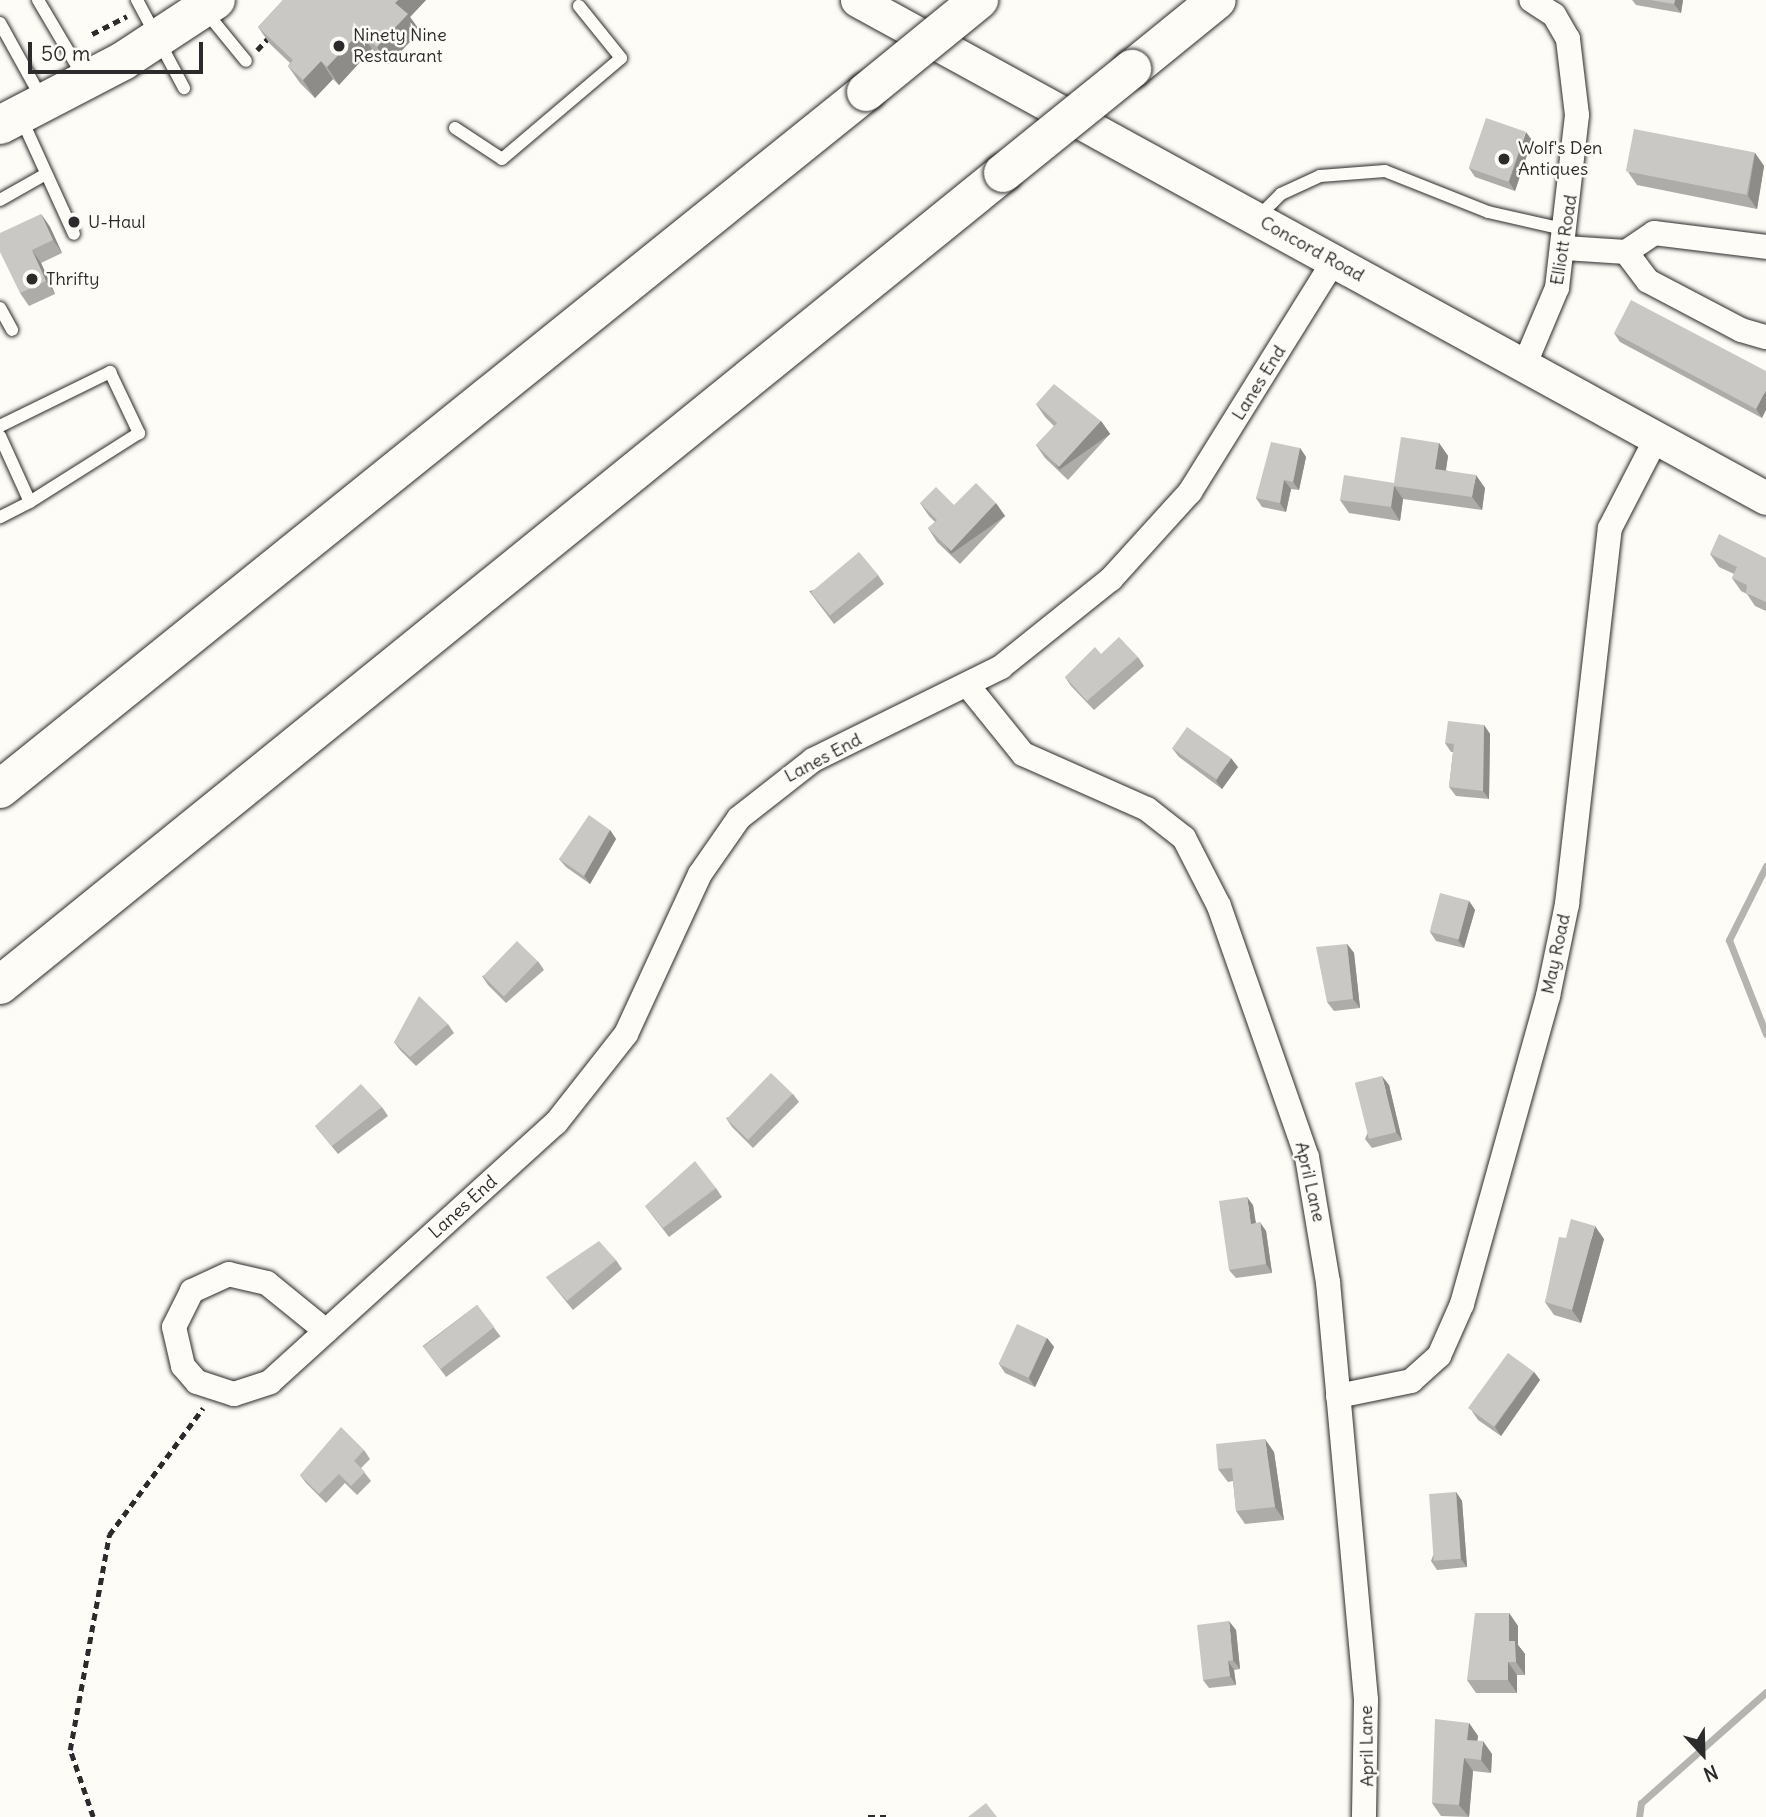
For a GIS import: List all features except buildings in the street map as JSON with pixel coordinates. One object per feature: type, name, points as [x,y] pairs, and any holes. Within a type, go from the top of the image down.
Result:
[{"type":"main road","name":"Concord Road","points":[[857,0],[1766,498]]},
{"type":"main road","points":[[0,789],[979,0]]},
{"type":"main road","points":[[0,985],[1217,0]]},
{"type":"main road","points":[[22,115],[158,40],[210,5]]},
{"type":"street","name":"Elliott Road","points":[[1524,366],[1549,320],[1566,239],[1577,114],[1574,66],[1562,26],[1531,0]]},
{"type":"street","points":[[1626,252],[1654,233],[1766,247]]},
{"type":"street","points":[[1566,239],[1626,252],[1648,281],[1741,330],[1766,337]]},
{"type":"street","name":"Lanes End","points":[[215,1391],[253,1391],[270,1382],[556,1123],[603,1066],[637,1013],[700,874],[739,818],[813,760],[969,687],[1078,607],[1169,521],[1334,261]]},
{"type":"street","name":"May Road","points":[[1339,1396],[1411,1381],[1439,1356],[1462,1304],[1548,996],[1567,904],[1610,528],[1656,439]]},
{"type":"street","name":"April Lane","points":[[969,687],[1023,754],[1147,808],[1184,838],[1198,858],[1307,1157],[1324,1249],[1366,1700],[1364,1817]]},
{"type":"street","points":[[215,1391],[183,1366],[175,1348],[180,1307],[209,1279],[229,1274],[267,1283],[326,1331]]},
{"type":"lane","points":[[38,0],[86,82]]},
{"type":"lane","points":[[136,0],[184,88]]},
{"type":"lane","points":[[210,5],[246,61]]},
{"type":"lane","points":[[455,128],[502,159],[621,58],[579,6]]},
{"type":"lane","points":[[0,23],[22,115],[74,234]]},
{"type":"lane","points":[[1257,218],[1281,194],[1320,176],[1385,172],[1566,239]]},
{"type":"lane","points":[[0,200],[46,174]]},
{"type":"lane","points":[[0,308],[12,330]]},
{"type":"lane","points":[[0,426],[110,372],[139,433],[30,502],[0,517]]},
{"type":"lane","points":[[0,436],[30,502]]},
{"type":"path","points":[[246,61],[279,26]]},
{"type":"path","points":[[93,1817],[70,1750],[109,1535],[215,1391]]},
{"type":"path","points":[[868,1817],[886,1817]]},
{"type":"waterway","points":[[1766,866],[1729,940],[1766,1034]]},
{"type":"waterway","points":[[1639,1817],[1641,1803],[1766,1692]]},
{"type":"place","name":"Ninety Nine Restaurant","points":[[339,46]]},
{"type":"place","name":"Wolf's Den Antiques","points":[[1504,159]]},
{"type":"place","name":"U-Haul","points":[[74,222]]},
{"type":"place","name":"Thrifty","points":[[32,279]]}]
